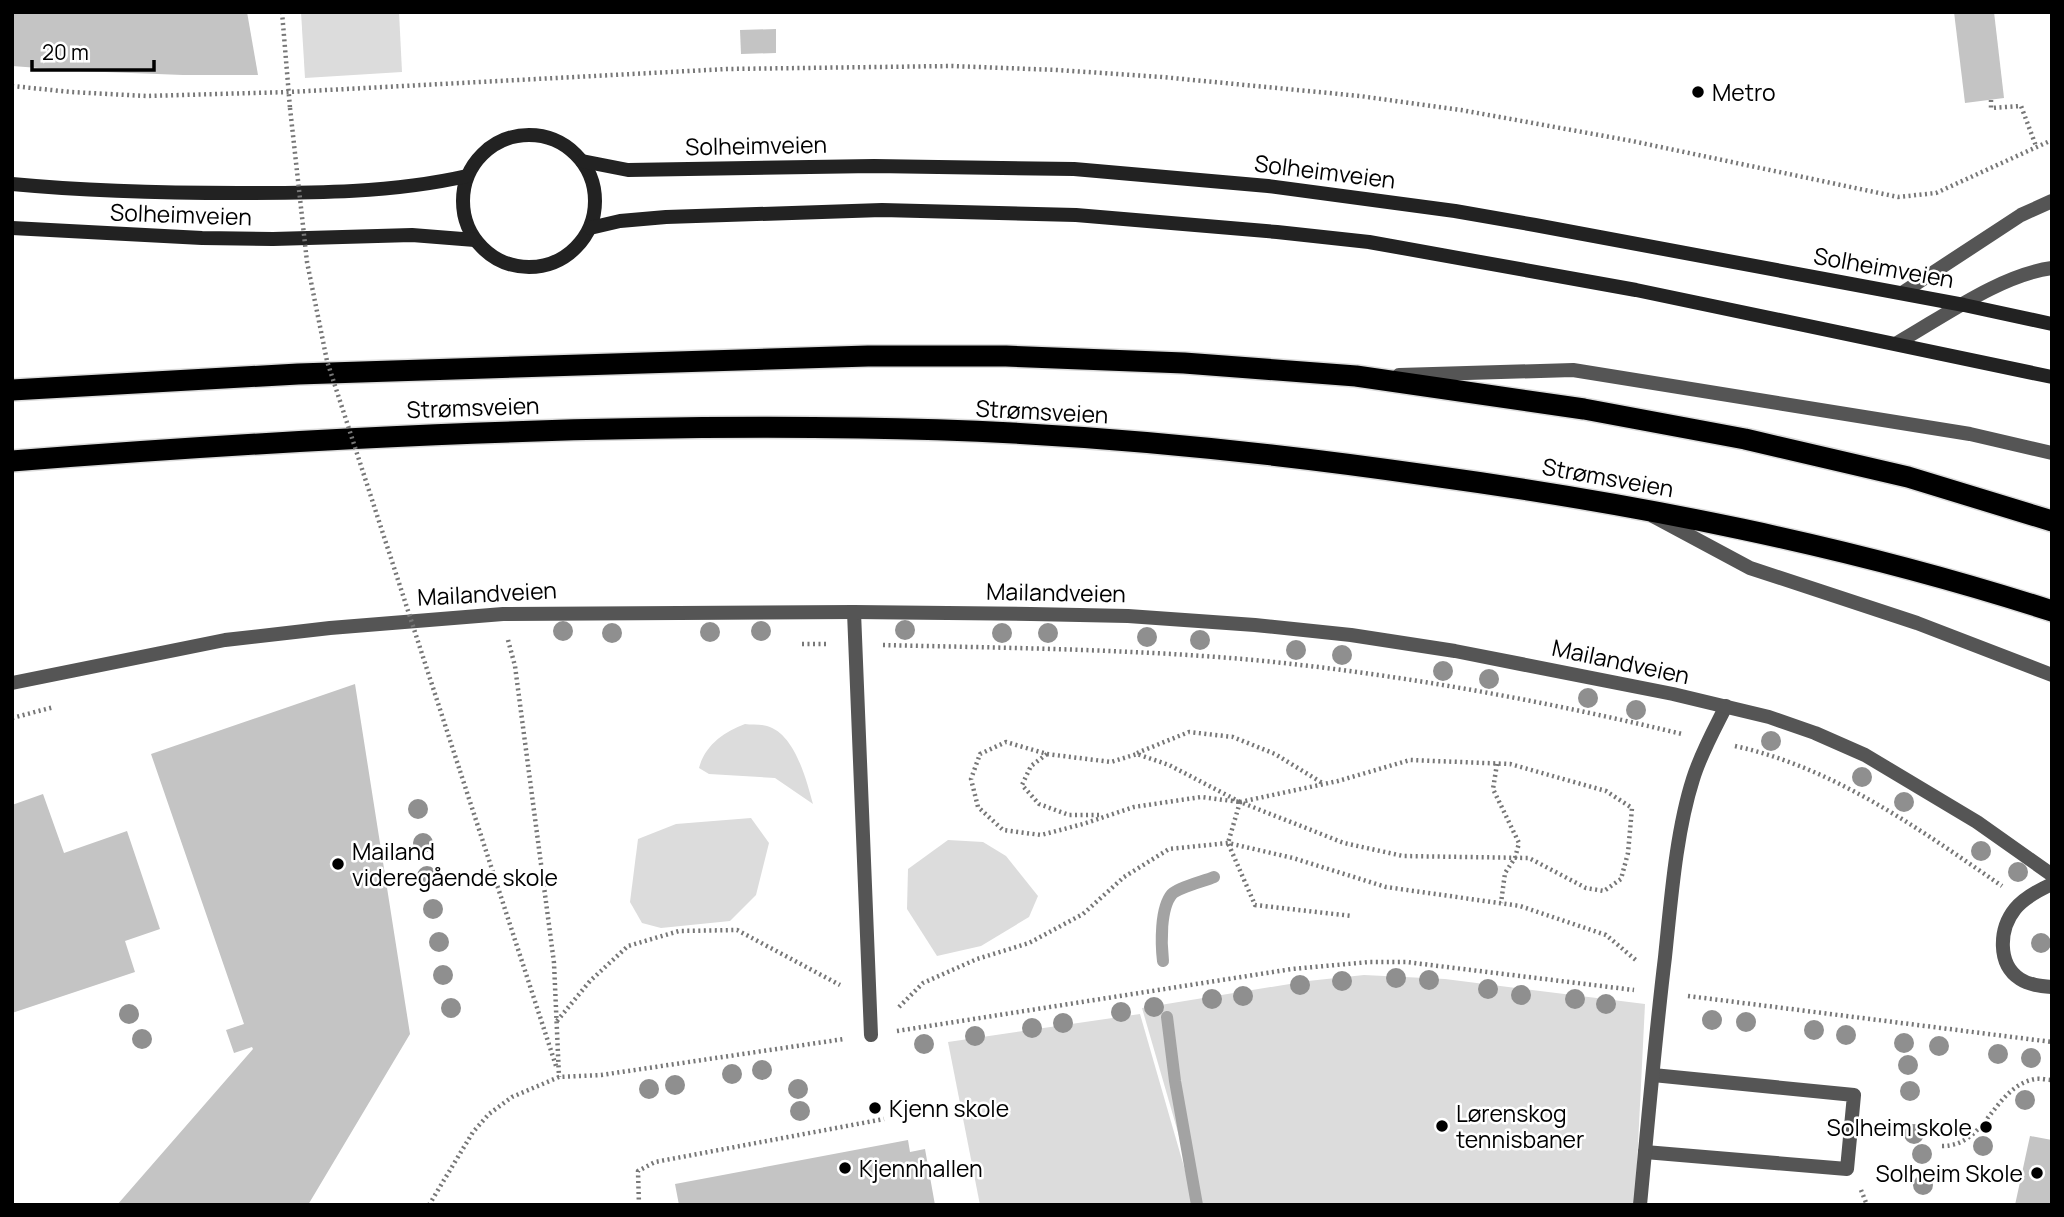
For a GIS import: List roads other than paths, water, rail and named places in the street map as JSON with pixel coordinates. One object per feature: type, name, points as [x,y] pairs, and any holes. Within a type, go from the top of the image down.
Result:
[{"type":"highway","name":"Strømsveien","points":[[12,390],[298,374],[868,356],[1020,356],[1184,363],[1356,376],[1584,409],[1745,439],[1908,477],[2052,522]]},
{"type":"highway","name":"Strømsveien","points":[[12,461],[377,437],[549,431],[864,428],[1032,435],[1306,458],[1556,493],[1780,536],[1897,566],[2052,611]]},
{"type":"main road","points":[[524,135],[541,136],[566,146],[582,161],[591,176],[595,211],[590,228],[581,243],[568,255],[553,264],[536,268],[518,267],[487,253],[475,240],[464,215],[462,202],[467,176],[483,153],[493,145],[524,135]]},
{"type":"main road","name":"Solheimveien","points":[[582,161],[628,170],[874,166],[1074,169],[1242,183],[1454,211],[1902,293],[2052,324]]},
{"type":"main road","name":"Solheimveien","points":[[12,184],[135,192],[289,193],[387,189],[467,176]]},
{"type":"main road","points":[[590,228],[666,217],[882,210],[1076,215],[1184,222],[1369,242],[1453,256],[1636,290],[2052,377]]},
{"type":"main road","name":"Solheimveien","points":[[12,228],[202,238],[412,235],[475,240]]},
{"type":"street","points":[[1902,293],[2021,215],[2052,201]]},
{"type":"street","points":[[1897,343],[2013,278],[2052,268]]},
{"type":"street","points":[[1356,376],[1573,370],[1970,434],[2052,453]]},
{"type":"street","points":[[1639,509],[1750,568],[1917,623],[2052,675]]},
{"type":"street","name":"Mailandveien","points":[[12,683],[225,640],[429,618],[566,612],[1128,616],[1351,635],[1455,651],[1769,717],[1865,755],[1977,822],[2052,875]]},
{"type":"street","points":[[853,612],[871,1035]]},
{"type":"street","points":[[1640,1205],[1672,891],[1685,811],[1693,779],[1708,740],[1726,706]]},
{"type":"street","points":[[2052,884],[2014,910],[2002,948],[2004,960],[2020,980],[2032,985],[2052,987]]},
{"type":"street","points":[[1645,1152],[1847,1169],[1854,1096],[1653,1075]]},
{"type":"waterway","points":[[1163,961],[1162,926],[1168,900],[1180,889],[1214,877]]},
{"type":"waterway","points":[[1167,1017],[1175,1081],[1197,1205]]},
{"type":"place","name":"Metro","points":[[1698,92]]},
{"type":"place","name":"Mailand videregående skole","points":[[338,864]]},
{"type":"place","name":"Kjenn skole","points":[[875,1108]]},
{"type":"place","name":"Lørenskog tennisbaner","points":[[1442,1126]]},
{"type":"place","name":"Solheim skole","points":[[1986,1127]]},
{"type":"place","name":"Kjennhallen","points":[[845,1168]]},
{"type":"place","name":"Solheim Skole","points":[[2037,1173]]}]
